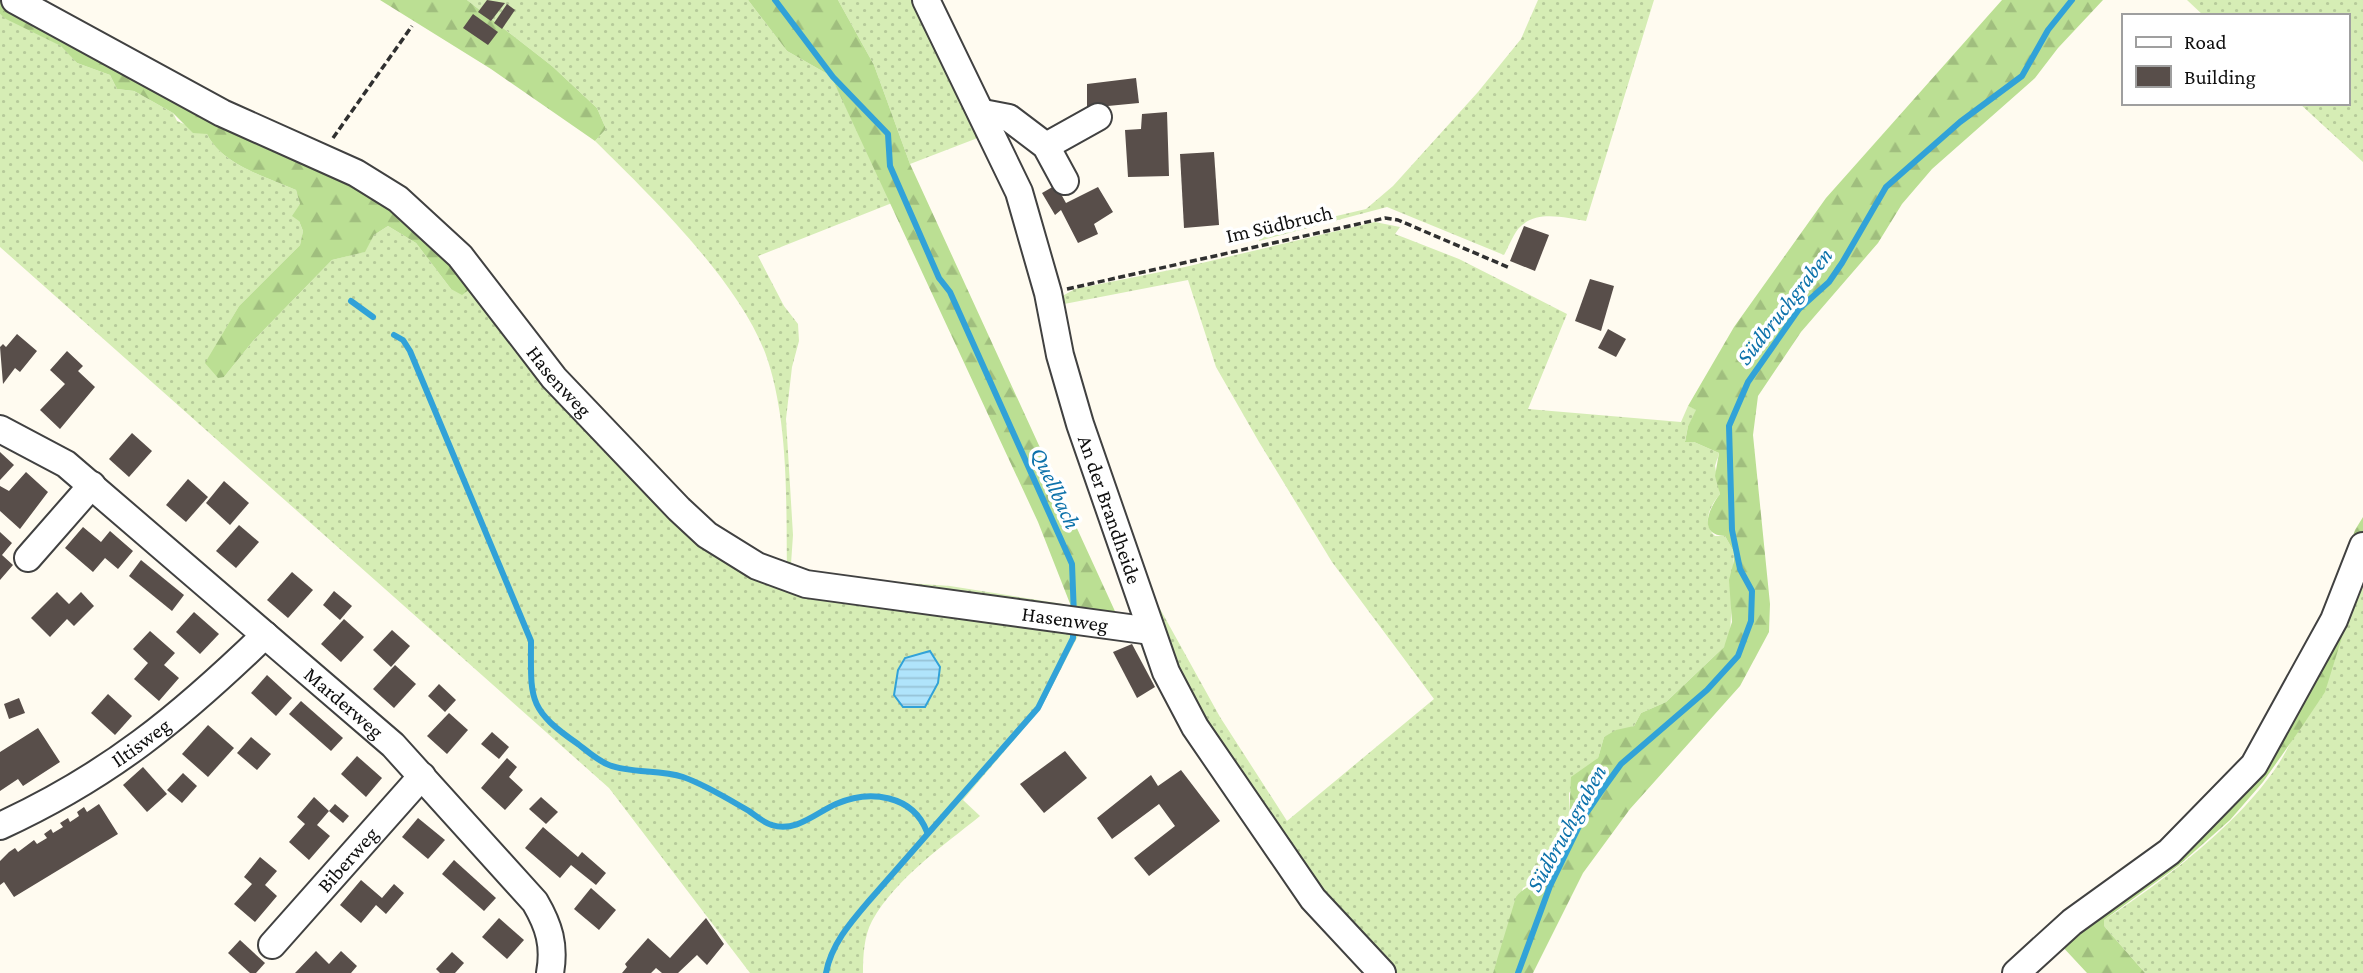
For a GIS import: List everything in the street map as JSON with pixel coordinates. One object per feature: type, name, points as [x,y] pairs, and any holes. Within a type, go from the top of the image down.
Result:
[{"type":"street","name":"Hasenweg","points":[[15,0],[222,113],[356,173],[398,199],[443,240],[485,285],[554,378],[643,474],[707,536],[757,566],[806,584],[1151,631]]},
{"type":"street","name":"An der Brandheide","points":[[926,0],[1019,192],[1048,293],[1060,355],[1080,424],[1151,631],[1183,706],[1234,786],[1313,899],[1382,973]]},
{"type":"street","points":[[983,113],[1009,118],[1046,146],[1065,181]]},
{"type":"street","points":[[1046,146],[1098,117]]},
{"type":"street","name":"Marderweg","points":[[0,429],[66,464],[393,745],[535,902],[548,926],[552,963]]},
{"type":"street","points":[[29,558],[92,485]]},
{"type":"street","points":[[2017,973],[2071,922],[2168,852],[2254,765],[2334,620],[2363,546]]},
{"type":"street","name":"Iltisweg","points":[[0,826],[91,779],[163,729],[265,635]]},
{"type":"street","name":"Biberweg","points":[[272,945],[422,776]]},
{"type":"path","points":[[319,157],[412,26]]},
{"type":"path","name":"Im Südbruch","points":[[1048,293],[1385,218],[1398,220],[1510,268]]},
{"type":"green space","points":[[0,0],[9,0],[390,200],[474,286],[462,295],[451,289],[416,243],[388,226],[374,235],[365,252],[332,260],[253,341],[224,377],[218,378],[205,363],[239,306],[300,245],[303,231],[299,221],[292,216],[300,204],[296,190],[234,162],[214,145],[207,134],[193,133],[173,113],[134,91],[117,89],[110,75],[77,63],[61,46],[6,19],[0,14]]},
{"type":"green space","points":[[380,0],[467,0],[552,66],[597,108],[606,129],[595,141],[491,69]]},
{"type":"green space","points":[[467,0],[748,0],[787,51],[831,76],[892,203],[758,256],[784,306],[798,324],[799,341],[792,367],[786,419],[793,535],[791,564],[837,578],[950,586],[1063,604],[1063,616],[787,573],[785,466],[780,412],[768,361],[756,332],[739,303],[694,244],[595,141],[606,129],[597,108],[552,66]]},
{"type":"green space","points":[[748,0],[838,0],[874,65],[910,164],[1119,620],[1078,624],[1038,522],[831,76],[787,51]]},
{"type":"green space","points":[[838,0],[920,0],[988,134],[910,164],[874,65]]},
{"type":"green space","points":[[1538,0],[1654,0],[1586,221],[1552,216],[1528,221],[1516,232],[1504,255],[1387,207],[1259,241],[1260,234],[1366,209],[1393,186],[1478,92],[1521,39]]},
{"type":"green space","points":[[2002,0],[2103,0],[2058,48],[2035,78],[1932,169],[1902,204],[1878,243],[1801,332],[1758,396],[1753,435],[1770,604],[1769,632],[1740,686],[1630,809],[1583,873],[1533,973],[1493,973],[1516,897],[1537,878],[1569,819],[1571,777],[1598,758],[1604,737],[1616,730],[1634,726],[1641,713],[1666,702],[1724,647],[1732,622],[1729,580],[1734,552],[1725,536],[1716,534],[1708,526],[1709,513],[1720,494],[1715,476],[1719,453],[1694,442],[1685,442],[1688,426],[1696,410],[1688,406],[1734,327],[1826,198]]},
{"type":"green space","points":[[2187,0],[2363,0],[2363,162],[2301,105],[2349,105],[2349,14],[2202,14]]},
{"type":"green space","points":[[0,14],[62,46],[77,63],[110,75],[117,89],[134,91],[173,113],[177,121],[207,134],[214,145],[234,162],[296,190],[300,204],[299,221],[303,231],[300,245],[239,306],[215,347],[224,377],[253,341],[332,260],[364,252],[374,235],[388,226],[416,243],[451,289],[474,286],[741,563],[1082,628],[1041,708],[963,800],[980,816],[907,877],[882,905],[869,927],[863,973],[750,973],[609,788],[0,247]]},
{"type":"green space","points":[[1375,222],[1400,227],[1395,234],[1459,259],[1567,314],[1528,409],[1681,422],[1688,406],[1697,410],[1688,426],[1685,441],[1719,453],[1715,466],[1720,494],[1710,509],[1708,526],[1715,536],[1725,536],[1734,552],[1730,637],[1724,647],[1666,702],[1641,713],[1634,726],[1604,737],[1598,758],[1569,793],[1569,819],[1539,874],[1523,888],[1493,973],[1389,973],[1354,938],[1189,706],[1082,417],[1057,299],[1075,289],[1185,267]],"holes":[[[1188,280],[1216,367],[1332,562],[1434,699],[1287,821],[1220,717],[1154,598],[1077,389],[1059,305]]]},
{"type":"green space","points":[[2363,517],[2363,582],[2352,605],[2325,692],[2263,782],[2230,820],[2178,866],[2104,920],[2104,926],[2145,973],[2087,973],[2060,944],[2244,761],[2307,662],[2355,530]]},
{"type":"green space","points":[[2363,582],[2363,973],[2145,973],[2104,926],[2104,920],[2204,846],[2251,800],[2270,776],[2306,711]]},
{"type":"water","points":[[930,651],[940,667],[938,683],[925,707],[903,707],[894,695],[898,670],[905,658]]},
{"type":"building","points":[[487,0],[505,3],[491,21],[478,12]]},
{"type":"building","points":[[507,4],[515,10],[502,29],[494,23]]},
{"type":"building","points":[[473,14],[498,32],[488,45],[463,28]]},
{"type":"building","points":[[1136,78],[1139,103],[1087,108],[1087,84]]},
{"type":"building","points":[[1167,112],[1169,176],[1128,177],[1125,130],[1141,129],[1142,114]]},
{"type":"building","points":[[1214,152],[1219,225],[1184,228],[1180,154]]},
{"type":"building","points":[[1056,185],[1066,203],[1098,187],[1113,212],[1094,224],[1098,234],[1078,243],[1061,210],[1055,215],[1042,193]]},
{"type":"building","points":[[1524,226],[1549,235],[1535,271],[1510,261]]},
{"type":"building","points":[[1590,279],[1614,286],[1601,331],[1575,321]]},
{"type":"building","points":[[1608,329],[1626,339],[1616,357],[1598,348]]},
{"type":"building","points":[[17,334],[37,351],[20,372],[15,368],[3,384],[0,347],[3,344],[6,347]]},
{"type":"building","points":[[67,351],[83,366],[78,371],[95,387],[60,429],[40,410],[65,384],[50,370]]},
{"type":"building","points":[[132,433],[152,451],[129,477],[109,459]]},
{"type":"building","points":[[0,452],[14,465],[0,480]]},
{"type":"building","points":[[26,472],[48,492],[20,529],[0,511],[0,486],[9,491]]},
{"type":"building","points":[[188,479],[208,497],[186,522],[166,505]]},
{"type":"building","points":[[224,481],[249,503],[230,525],[206,503]]},
{"type":"building","points":[[239,525],[259,542],[236,568],[216,551]]},
{"type":"building","points":[[83,527],[101,542],[110,531],[133,551],[118,569],[105,558],[93,572],[65,548]]},
{"type":"building","points":[[0,532],[12,543],[2,555],[13,565],[0,580]]},
{"type":"building","points":[[141,560],[184,595],[172,611],[129,576]]},
{"type":"building","points":[[292,572],[313,590],[288,618],[267,600]]},
{"type":"building","points":[[334,591],[352,606],[340,620],[323,605]]},
{"type":"building","points":[[57,592],[69,604],[81,592],[94,606],[74,626],[67,619],[50,637],[31,618]]},
{"type":"building","points":[[194,612],[219,634],[200,654],[176,632]]},
{"type":"building","points":[[344,619],[364,637],[341,662],[321,644]]},
{"type":"building","points":[[392,630],[410,646],[391,667],[373,650]]},
{"type":"building","points":[[150,631],[175,653],[164,665],[179,678],[159,701],[134,679],[148,663],[133,649]]},
{"type":"building","points":[[1132,644],[1155,687],[1137,698],[1113,652]]},
{"type":"building","points":[[395,665],[416,684],[394,708],[373,689]]},
{"type":"building","points":[[267,675],[292,698],[276,716],[251,693]]},
{"type":"building","points":[[439,684],[456,700],[445,712],[428,696]]},
{"type":"building","points":[[108,694],[132,716],[115,735],[91,713]]},
{"type":"building","points":[[19,698],[25,713],[9,719],[4,704]]},
{"type":"building","points":[[301,701],[343,738],[331,751],[289,714]]},
{"type":"building","points":[[449,713],[468,730],[447,754],[427,736]]},
{"type":"building","points":[[208,725],[234,748],[208,777],[182,754]]},
{"type":"building","points":[[38,728],[60,762],[23,786],[18,779],[0,791],[0,752]]},
{"type":"building","points":[[492,732],[509,747],[499,759],[481,744]]},
{"type":"building","points":[[251,737],[271,754],[257,770],[237,753]]},
{"type":"building","points":[[1065,751],[1087,778],[1044,813],[1020,784]]},
{"type":"building","points":[[357,756],[382,778],[366,797],[341,774]]},
{"type":"building","points":[[507,758],[517,767],[509,777],[523,790],[505,810],[481,788]]},
{"type":"building","points":[[143,767],[167,794],[147,812],[123,785]]},
{"type":"building","points":[[1181,770],[1220,821],[1149,876],[1134,858],[1175,826],[1159,804],[1112,839],[1097,818],[1151,775],[1158,786]]},
{"type":"building","points":[[183,773],[197,786],[182,803],[167,790]]},
{"type":"building","points":[[314,797],[329,811],[317,825],[330,836],[309,860],[289,842],[305,824],[297,817]]},
{"type":"building","points":[[541,797],[558,812],[546,824],[529,809]]},
{"type":"building","points":[[99,804],[118,834],[14,897],[4,882],[0,885],[0,861],[9,852],[15,848],[18,852],[34,840],[37,844],[47,838],[44,834],[51,829],[53,833],[63,827],[60,823],[68,818],[70,822],[79,816],[77,812],[84,807],[87,812]]},
{"type":"building","points":[[335,804],[349,816],[343,823],[329,811]]},
{"type":"building","points":[[418,818],[445,840],[428,859],[402,837]]},
{"type":"building","points":[[543,827],[578,857],[582,852],[606,873],[596,885],[571,865],[560,878],[525,848]]},
{"type":"building","points":[[260,857],[277,871],[265,885],[277,896],[255,922],[234,904],[252,884],[244,877]]},
{"type":"building","points":[[454,860],[496,898],[484,911],[442,874]]},
{"type":"building","points":[[361,880],[382,898],[394,884],[404,893],[386,914],[376,905],[361,923],[340,905]]},
{"type":"building","points":[[591,888],[616,910],[599,930],[574,909]]},
{"type":"building","points":[[499,918],[524,940],[507,959],[482,937]]},
{"type":"building","points":[[706,918],[724,944],[707,965],[697,955],[678,973],[662,973],[656,968],[651,973],[622,973],[627,967],[625,964],[648,938],[670,958]]},
{"type":"building","points":[[240,940],[265,963],[256,973],[250,973],[228,953]]},
{"type":"building","points":[[316,951],[329,964],[341,951],[357,966],[351,973],[295,973]]},
{"type":"building","points":[[452,952],[464,963],[455,973],[440,973],[436,969]]},
{"type":"waterway","name":"Quellbach","points":[[775,0],[833,77],[888,134],[890,166],[939,278],[950,292],[1072,564],[1074,616]]},
{"type":"waterway","name":"Südbruchgraben","points":[[1518,973],[1550,886],[1583,818],[1600,793],[1621,764],[1707,690],[1738,656],[1751,621],[1752,591],[1740,569],[1732,530],[1729,426],[1748,382],[1799,309],[1829,282],[1886,187],[1960,122],[2022,76],[2048,30],[2072,0]]},
{"type":"waterway","points":[[351,301],[373,317]]},
{"type":"waterway","points":[[394,335],[403,340],[410,351],[531,641],[532,690],[535,701],[549,721],[605,763],[627,770],[683,777],[717,792],[772,825],[781,827],[798,824],[849,799],[876,797],[901,803],[912,810],[927,832]]},
{"type":"waterway","name":"Quellbach","points":[[826,973],[832,953],[855,918],[1038,708],[1073,638],[1073,626]]}]
